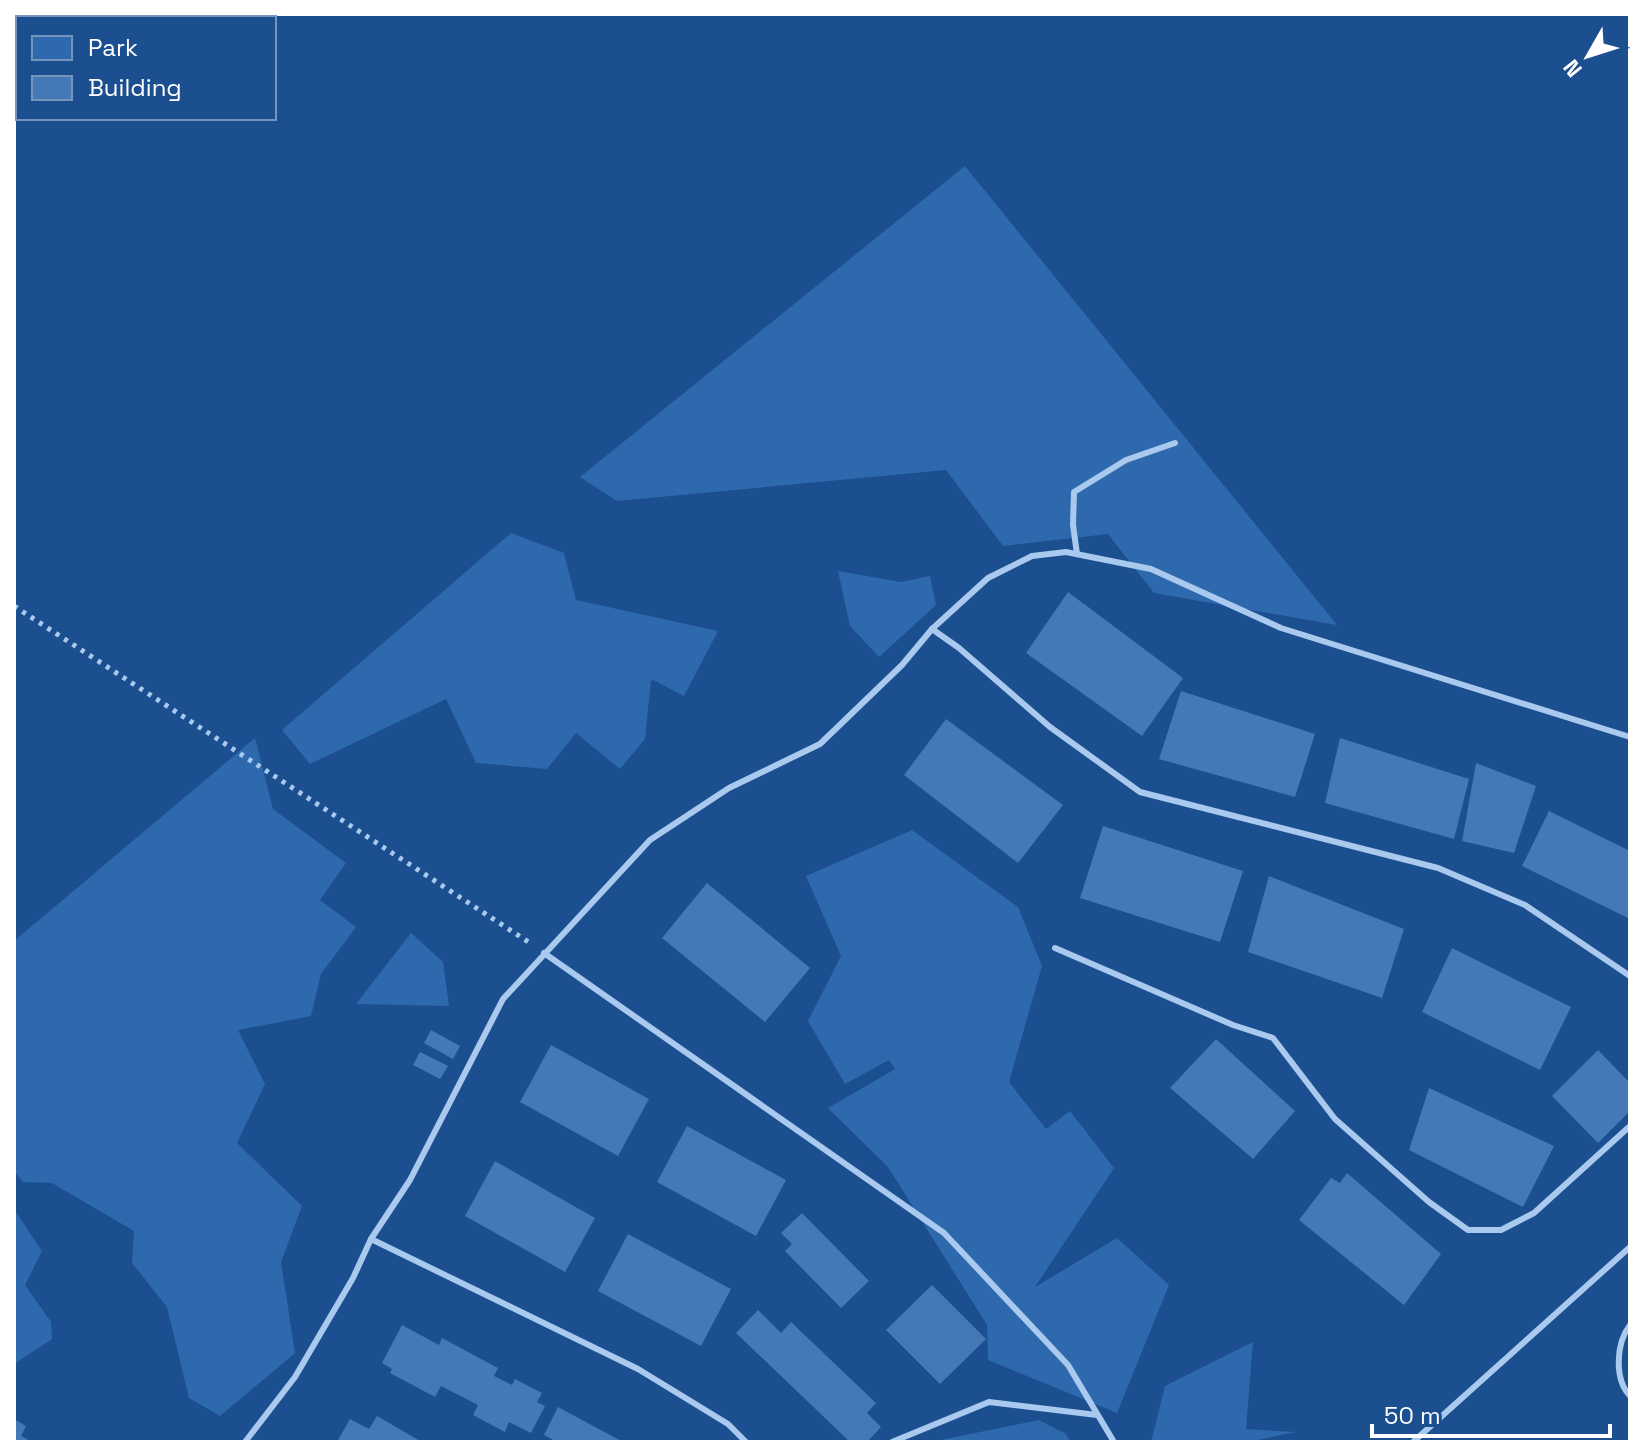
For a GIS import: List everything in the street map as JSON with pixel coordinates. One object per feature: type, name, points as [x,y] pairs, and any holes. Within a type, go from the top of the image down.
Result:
[{"type":"lane","points":[[1077,554],[1073,525],[1074,492],[1126,460],[1175,443]]},
{"type":"lane","points":[[245,1442],[295,1377],[353,1278],[371,1239],[410,1180],[503,999],[650,840],[729,788],[820,744],[902,665],[932,629],[988,578],[1032,556],[1077,554],[1151,569],[1281,628],[1630,737]]},
{"type":"lane","points":[[932,629],[959,648],[1050,727],[1140,792],[1438,868],[1525,905],[1630,976]]},
{"type":"lane","points":[[1055,948],[1233,1025],[1273,1038],[1335,1119],[1429,1202],[1468,1230],[1501,1230],[1534,1213],[1630,1126]]},
{"type":"lane","points":[[544,953],[944,1233],[1068,1365],[1114,1442]]},
{"type":"lane","points":[[371,1239],[638,1369],[728,1424],[746,1442]]},
{"type":"lane","points":[[1413,1442],[1630,1247]]},
{"type":"lane","points":[[1630,1325],[1624,1332],[1618,1363],[1630,1396]]},
{"type":"lane","points":[[892,1442],[989,1402],[1097,1415]]},
{"type":"path","points":[[14,606],[544,953]]},
{"type":"green space","points":[[965,166],[1337,625],[1154,593],[1108,534],[1003,546],[946,470],[617,501],[580,477]]},
{"type":"green space","points":[[511,533],[564,553],[576,600],[718,631],[684,696],[651,679],[645,739],[620,769],[576,733],[547,769],[476,763],[446,699],[310,764],[282,730]]},
{"type":"green space","points":[[838,571],[901,582],[930,576],[936,605],[879,657],[850,626]]},
{"type":"green space","points":[[255,738],[273,809],[346,863],[320,900],[356,927],[321,974],[311,1016],[238,1030],[265,1084],[237,1143],[302,1206],[281,1262],[295,1353],[220,1416],[189,1398],[167,1307],[132,1263],[134,1231],[52,1183],[23,1182],[14,1171],[14,941]]},
{"type":"green space","points":[[912,830],[1018,907],[1042,966],[1009,1082],[1046,1129],[1070,1111],[1114,1168],[1035,1287],[1117,1238],[1169,1285],[1117,1413],[988,1360],[987,1325],[888,1167],[828,1108],[895,1069],[889,1060],[845,1084],[808,1021],[841,956],[806,876]]},
{"type":"green space","points":[[411,933],[443,962],[449,1006],[356,1004]]},
{"type":"green space","points":[[14,1209],[42,1251],[25,1285],[51,1322],[52,1339],[14,1364]]},
{"type":"green space","points":[[1253,1342],[1246,1429],[1296,1432],[1247,1442],[1151,1442],[1165,1386]]},
{"type":"green space","points":[[1039,1420],[1066,1434],[1071,1442],[931,1442]]},
{"type":"building","points":[[1068,592],[1183,678],[1142,736],[1026,653]]},
{"type":"building","points":[[1181,691],[1315,734],[1295,797],[1159,759]]},
{"type":"building","points":[[946,719],[1063,805],[1018,863],[904,775]]},
{"type":"building","points":[[1340,738],[1469,779],[1454,839],[1325,803]]},
{"type":"building","points":[[1476,763],[1536,786],[1514,853],[1462,841]]},
{"type":"building","points":[[1549,811],[1630,851],[1630,919],[1522,866]]},
{"type":"building","points":[[1103,826],[1243,871],[1220,942],[1080,898]]},
{"type":"building","points":[[1269,876],[1404,929],[1382,998],[1248,952]]},
{"type":"building","points":[[707,883],[810,968],[765,1022],[662,938]]},
{"type":"building","points":[[1452,948],[1571,1007],[1540,1070],[1422,1012]]},
{"type":"building","points":[[431,1030],[460,1046],[453,1059],[424,1043]]},
{"type":"building","points":[[1216,1039],[1295,1111],[1253,1159],[1170,1088]]},
{"type":"building","points":[[551,1045],[649,1099],[618,1156],[520,1102]]},
{"type":"building","points":[[1598,1050],[1630,1083],[1630,1111],[1598,1143],[1552,1096]]},
{"type":"building","points":[[420,1052],[448,1066],[440,1079],[413,1065]]},
{"type":"building","points":[[1429,1088],[1554,1146],[1523,1207],[1409,1150]]},
{"type":"building","points":[[687,1126],[786,1180],[756,1236],[657,1182]]},
{"type":"building","points":[[495,1161],[595,1218],[565,1272],[465,1216]]},
{"type":"building","points":[[1347,1173],[1441,1254],[1404,1305],[1299,1220],[1331,1178],[1340,1183]]},
{"type":"building","points":[[802,1213],[869,1281],[841,1308],[785,1251],[792,1244],[781,1233]]},
{"type":"building","points":[[628,1234],[731,1289],[701,1346],[598,1291]]},
{"type":"building","points":[[932,1285],[986,1339],[940,1384],[886,1330]]},
{"type":"building","points":[[758,1310],[781,1333],[791,1322],[876,1403],[867,1413],[881,1427],[867,1442],[850,1442],[736,1333]]},
{"type":"building","points":[[402,1325],[439,1345],[442,1338],[498,1368],[494,1376],[512,1385],[515,1379],[542,1393],[537,1402],[545,1406],[531,1433],[509,1422],[505,1432],[473,1415],[478,1405],[441,1386],[435,1397],[390,1373],[392,1369],[382,1363]]},
{"type":"building","points":[[558,1407],[623,1442],[557,1442],[544,1435]]},
{"type":"building","points":[[377,1416],[422,1442],[337,1442],[350,1419],[369,1429]]},
{"type":"building","points":[[14,1419],[26,1426],[21,1436],[32,1442],[14,1442]]}]
